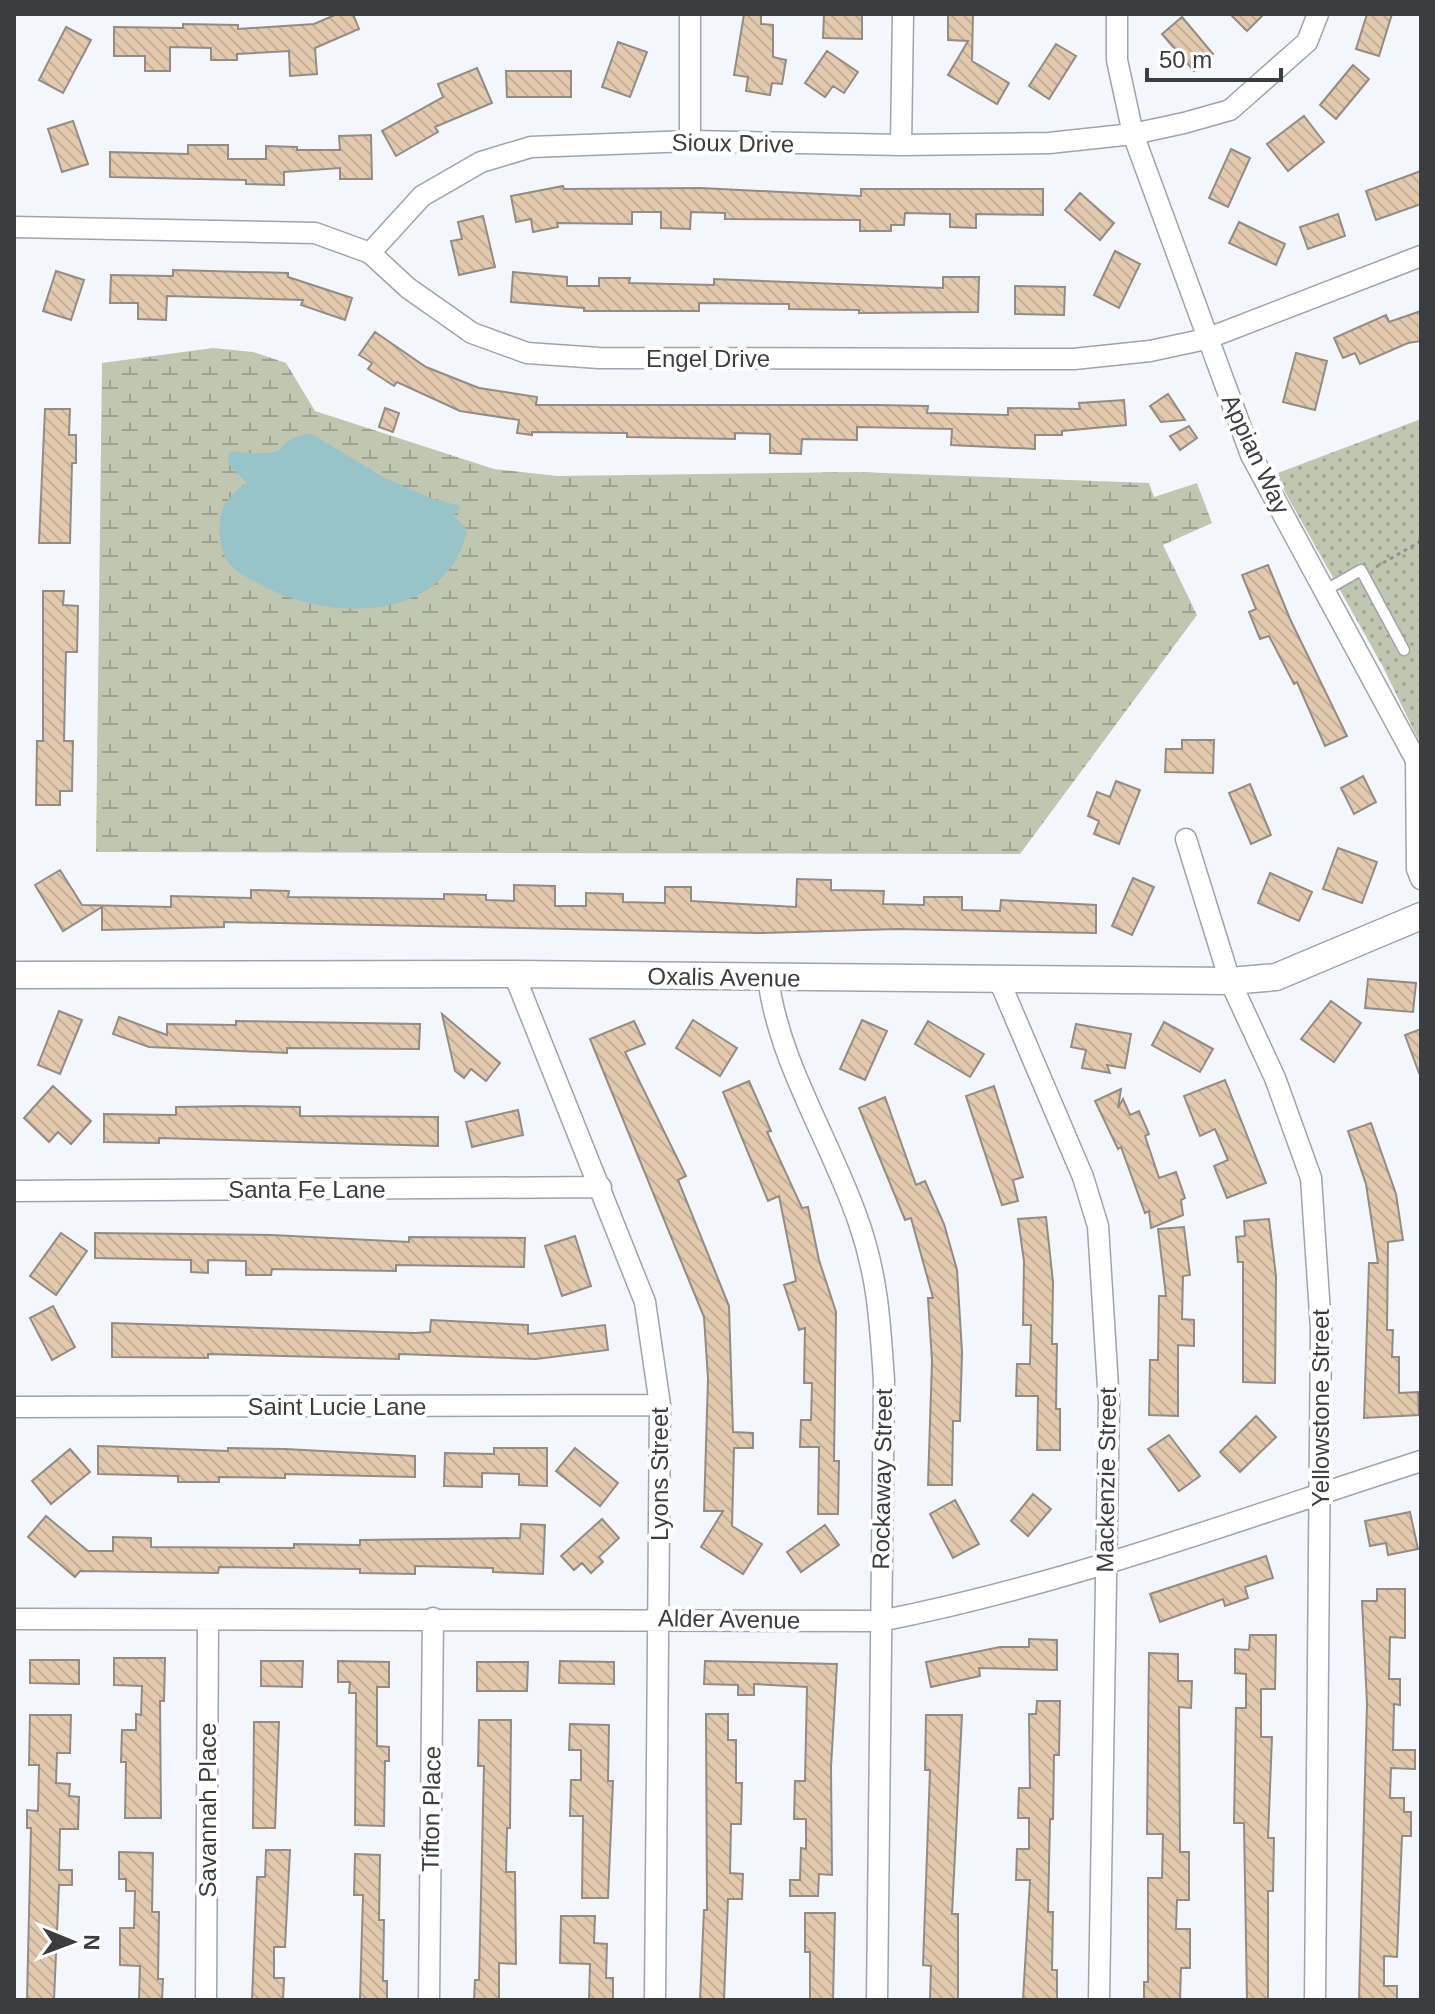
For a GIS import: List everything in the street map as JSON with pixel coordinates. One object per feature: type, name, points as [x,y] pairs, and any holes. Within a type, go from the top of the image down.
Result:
[{"type":"street","points":[[690,14],[690,141]]},
{"type":"street","points":[[901,145],[903,14]]},
{"type":"street","name":"Appian Way","points":[[1117,14],[1117,60],[1133,134],[1251,455],[1416,760],[1417,869],[1421,879]]},
{"type":"street","name":"Sioux Drive","points":[[370,253],[422,196],[481,162],[531,147],[690,141],[901,145],[1049,143],[1133,134],[1230,110],[1307,42],[1318,14]]},
{"type":"street","name":"Engel Drive","points":[[14,227],[315,233],[370,253],[408,288],[472,333],[527,353],[615,358],[1074,359],[1150,351],[1206,339],[1421,256]]},
{"type":"street","name":"Yellowstone Street","points":[[1186,839],[1230,981],[1275,1078],[1311,1178],[1320,1315],[1315,2000]]},
{"type":"street","name":"Oxalis Avenue","points":[[14,975],[514,974],[1230,981],[1276,977],[1421,916]]},
{"type":"street","name":"Lyons Street","points":[[514,974],[645,1302],[660,1405],[655,2000]]},
{"type":"street","name":"Rockaway Street","points":[[768,978],[773,1017],[859,1222],[878,1287],[884,1380],[877,2000]]},
{"type":"street","name":"Mackenzie Street","points":[[999,980],[1083,1177],[1098,1226],[1109,1403],[1099,2000]]},
{"type":"street","name":"Santa Fe Lane","points":[[14,1191],[601,1187]]},
{"type":"street","name":"Saint Lucie Lane","points":[[14,1407],[660,1405]]},
{"type":"street","name":"Alder Avenue","points":[[14,1619],[659,1618],[880,1621],[936,1610],[1104,1564],[1421,1461]]},
{"type":"street","name":"Tifton Place","points":[[429,2000],[433,1618]]},
{"type":"street","name":"Savannah Place","points":[[206,2000],[208,1620]]},
{"type":"lane","points":[[1324,591],[1361,570],[1404,650]]},
{"type":"path","points":[[1363,574],[1421,541]]},
{"type":"green space","points":[[213,348],[253,352],[286,363],[315,411],[494,469],[557,476],[855,472],[1149,483],[1154,497],[1197,483],[1212,523],[1163,545],[1197,615],[1020,854],[96,852],[102,363]]},
{"type":"green space","points":[[1421,419],[1421,745],[1383,667],[1275,474]]},
{"type":"water","points":[[310,433],[383,477],[430,498],[460,506],[454,516],[467,529],[456,560],[436,583],[411,598],[381,607],[349,609],[316,605],[285,596],[246,577],[231,565],[221,543],[221,515],[229,499],[247,483],[229,465],[228,455],[232,451],[278,451],[292,438]]},
{"type":"building","points":[[337,14],[353,14],[359,29],[315,48],[317,74],[290,76],[289,51],[237,54],[237,60],[211,60],[211,48],[170,47],[170,71],[145,71],[145,56],[114,56],[114,27],[183,28],[183,24],[238,25],[238,29],[314,24]]},
{"type":"building","points":[[744,14],[761,14],[761,24],[773,25],[773,57],[786,60],[782,84],[772,83],[770,95],[746,91],[748,77],[734,75]]},
{"type":"building","points":[[824,14],[862,14],[862,39],[823,38]]},
{"type":"building","points":[[948,14],[973,14],[972,61],[1009,83],[997,104],[948,75],[968,41],[948,40]]},
{"type":"building","points":[[1230,14],[1264,14],[1247,31]]},
{"type":"building","points":[[1367,14],[1392,14],[1379,56],[1356,49]]},
{"type":"building","points":[[1182,17],[1213,54],[1194,71],[1162,34]]},
{"type":"building","points":[[66,27],[91,40],[63,93],[39,80]]},
{"type":"building","points":[[618,42],[647,52],[630,97],[602,87]]},
{"type":"building","points":[[1056,44],[1076,56],[1049,99],[1029,86]]},
{"type":"building","points":[[827,51],[858,72],[844,93],[833,86],[825,97],[805,83]]},
{"type":"building","points":[[1353,65],[1369,79],[1336,119],[1320,105]]},
{"type":"building","points":[[477,68],[492,103],[435,127],[438,132],[396,156],[382,131],[443,97],[438,84]]},
{"type":"building","points":[[506,71],[571,71],[571,97],[507,97]]},
{"type":"building","points":[[1304,116],[1324,142],[1288,171],[1267,144]]},
{"type":"building","points":[[73,121],[88,164],[62,172],[48,129]]},
{"type":"building","points":[[371,135],[372,179],[340,179],[340,168],[284,172],[284,185],[246,184],[246,180],[110,177],[110,152],[188,154],[188,145],[228,145],[228,159],[266,159],[266,146],[340,150],[339,136]]},
{"type":"building","points":[[1231,149],[1250,158],[1228,207],[1209,198]]},
{"type":"building","points":[[1421,171],[1421,204],[1376,220],[1366,191]]},
{"type":"building","points":[[563,186],[564,189],[701,188],[861,196],[861,189],[1043,189],[1043,215],[976,214],[976,228],[950,227],[950,214],[905,213],[904,225],[891,225],[891,231],[860,231],[860,220],[725,219],[725,213],[691,212],[690,229],[661,228],[661,212],[632,212],[632,224],[557,223],[558,227],[533,232],[531,219],[516,222],[511,196]]},
{"type":"building","points":[[1080,193],[1114,223],[1100,240],[1065,210]]},
{"type":"building","points":[[1338,214],[1345,236],[1308,249],[1300,227]]},
{"type":"building","points":[[483,216],[495,267],[459,275],[451,241],[462,239],[458,222]]},
{"type":"building","points":[[1239,222],[1285,244],[1276,265],[1229,243]]},
{"type":"building","points":[[1115,251],[1140,264],[1119,308],[1094,295]]},
{"type":"building","points":[[173,270],[288,273],[288,277],[352,298],[345,320],[301,305],[303,300],[167,296],[166,320],[138,319],[138,303],[110,303],[111,275],[173,276]]},
{"type":"building","points":[[56,271],[84,280],[71,320],[43,311]]},
{"type":"building","points":[[513,272],[567,277],[567,286],[599,286],[599,278],[630,278],[629,283],[714,285],[714,279],[943,288],[943,277],[979,277],[978,312],[859,313],[859,310],[789,309],[789,304],[699,303],[699,311],[584,311],[584,308],[511,302]]},
{"type":"building","points":[[1015,286],[1065,287],[1064,315],[1015,314]]},
{"type":"building","points":[[1421,311],[1421,341],[1408,343],[1360,364],[1355,353],[1343,358],[1334,338],[1386,315],[1389,322]]},
{"type":"building","points":[[375,332],[426,367],[479,388],[537,397],[536,405],[928,406],[927,413],[1008,415],[1008,408],[1080,409],[1079,403],[1124,400],[1126,425],[1062,431],[1062,435],[1035,435],[1035,449],[951,445],[952,429],[857,427],[857,440],[802,439],[801,454],[770,453],[770,434],[735,433],[735,439],[627,437],[627,433],[532,432],[532,435],[517,433],[519,420],[460,411],[397,382],[394,386],[368,369],[372,363],[359,355]]},
{"type":"building","points":[[1296,353],[1327,361],[1315,410],[1283,402]]},
{"type":"building","points":[[1168,394],[1185,420],[1161,422],[1150,406]]},
{"type":"building","points":[[385,408],[399,413],[393,432],[379,427]]},
{"type":"building","points":[[45,409],[70,409],[69,435],[76,435],[76,463],[72,463],[70,543],[39,543]]},
{"type":"building","points":[[1189,426],[1197,438],[1180,450],[1170,436]]},
{"type":"building","points":[[1268,565],[1290,619],[1347,736],[1325,746],[1297,682],[1294,684],[1269,636],[1260,639],[1249,612],[1256,609],[1242,575]]},
{"type":"building","points":[[43,591],[64,591],[63,605],[78,606],[77,652],[66,652],[64,741],[73,741],[72,791],[60,791],[60,805],[36,805],[37,741],[43,741]]},
{"type":"building","points":[[1182,740],[1214,740],[1213,773],[1165,772],[1166,749],[1182,749]]},
{"type":"building","points":[[1363,776],[1376,802],[1354,814],[1341,788]]},
{"type":"building","points":[[1116,781],[1140,790],[1119,844],[1094,834],[1099,821],[1088,816],[1097,792],[1110,797]]},
{"type":"building","points":[[1250,784],[1271,835],[1251,844],[1229,793]]},
{"type":"building","points":[[1338,848],[1377,862],[1362,903],[1323,889]]},
{"type":"building","points":[[60,870],[82,905],[171,907],[171,896],[251,898],[251,890],[289,891],[288,897],[444,899],[444,894],[486,895],[486,900],[514,901],[514,885],[555,886],[555,906],[586,906],[586,893],[623,894],[623,902],[665,903],[665,887],[691,887],[691,901],[796,907],[797,879],[831,880],[831,890],[884,891],[883,904],[924,905],[924,897],[962,897],[962,910],[1000,911],[1001,900],[1096,905],[1096,933],[897,929],[760,933],[224,922],[224,927],[102,930],[102,907],[63,931],[35,885]]},
{"type":"building","points":[[1270,873],[1312,892],[1299,921],[1258,903]]},
{"type":"building","points":[[1133,878],[1154,887],[1132,935],[1112,926]]},
{"type":"building","points":[[1368,979],[1416,983],[1413,1012],[1365,1008]]},
{"type":"building","points":[[1331,1001],[1361,1023],[1334,1062],[1301,1039]]},
{"type":"building","points":[[59,1011],[82,1020],[60,1074],[38,1065]]},
{"type":"building","points":[[442,1014],[500,1063],[486,1081],[471,1069],[464,1078],[455,1071]]},
{"type":"building","points":[[119,1017],[167,1035],[167,1024],[236,1025],[236,1021],[420,1024],[419,1049],[287,1048],[287,1053],[149,1047],[113,1034]]},
{"type":"building","points":[[693,1020],[737,1048],[720,1076],[676,1048]]},
{"type":"building","points":[[862,1020],[887,1031],[865,1080],[840,1069]]},
{"type":"building","points":[[634,1021],[645,1044],[625,1052],[686,1176],[678,1180],[729,1306],[733,1432],[753,1433],[753,1448],[734,1448],[732,1526],[762,1544],[743,1574],[701,1547],[723,1511],[704,1511],[708,1379],[704,1317],[590,1039]]},
{"type":"building","points":[[928,1021],[984,1054],[970,1077],[915,1044]]},
{"type":"building","points":[[1164,1022],[1213,1049],[1200,1072],[1152,1045]]},
{"type":"building","points":[[1076,1024],[1131,1034],[1125,1068],[1107,1065],[1110,1073],[1082,1068],[1086,1050],[1071,1047]]},
{"type":"building","points":[[1421,1029],[1421,1073],[1419,1073],[1405,1035]]},
{"type":"building","points":[[1225,1080],[1266,1183],[1227,1198],[1214,1166],[1228,1160],[1215,1129],[1200,1136],[1184,1096]]},
{"type":"building","points":[[749,1081],[771,1131],[767,1132],[802,1208],[808,1207],[819,1260],[836,1312],[834,1461],[839,1461],[838,1514],[818,1514],[819,1447],[800,1447],[801,1420],[811,1420],[812,1383],[804,1383],[805,1328],[799,1330],[784,1285],[796,1281],[779,1196],[768,1201],[723,1092]]},
{"type":"building","points":[[53,1086],[91,1121],[71,1144],[58,1132],[49,1142],[24,1118]]},
{"type":"building","points":[[994,1086],[1023,1177],[1013,1180],[1018,1201],[1002,1205],[966,1096]]},
{"type":"building","points":[[1121,1089],[1118,1108],[1123,1099],[1130,1115],[1139,1111],[1149,1134],[1145,1136],[1159,1178],[1176,1172],[1185,1198],[1181,1200],[1183,1215],[1151,1228],[1149,1211],[1145,1213],[1121,1147],[1118,1149],[1095,1101]]},
{"type":"building","points":[[885,1097],[916,1185],[925,1181],[944,1224],[957,1270],[962,1352],[960,1421],[953,1421],[952,1485],[928,1485],[932,1361],[928,1298],[933,1298],[911,1218],[905,1220],[859,1108]]},
{"type":"building","points":[[176,1107],[300,1107],[300,1116],[438,1117],[438,1146],[159,1138],[159,1143],[104,1142],[104,1114],[176,1115]]},
{"type":"building","points":[[518,1110],[523,1135],[472,1147],[466,1122]]},
{"type":"building","points":[[1371,1123],[1396,1194],[1403,1240],[1388,1242],[1387,1330],[1393,1330],[1392,1357],[1399,1357],[1399,1393],[1418,1392],[1419,1415],[1364,1418],[1369,1263],[1378,1263],[1366,1184],[1348,1131]]},
{"type":"building","points":[[1046,1217],[1053,1282],[1052,1344],[1057,1344],[1056,1409],[1060,1409],[1060,1450],[1037,1450],[1038,1396],[1016,1396],[1017,1364],[1030,1364],[1031,1325],[1023,1325],[1024,1261],[1018,1219]]},
{"type":"building","points":[[1269,1219],[1276,1276],[1275,1383],[1243,1382],[1243,1262],[1238,1262],[1236,1237],[1245,1236],[1244,1221]]},
{"type":"building","points":[[1184,1227],[1190,1275],[1183,1276],[1182,1319],[1194,1320],[1194,1346],[1178,1345],[1178,1416],[1149,1415],[1150,1360],[1158,1360],[1159,1296],[1166,1296],[1158,1229]]},
{"type":"building","points":[[61,1233],[87,1251],[56,1295],[30,1276]]},
{"type":"building","points":[[95,1233],[272,1235],[409,1242],[409,1237],[525,1238],[524,1267],[396,1265],[396,1271],[272,1269],[271,1275],[246,1275],[246,1261],[208,1260],[208,1273],[191,1272],[191,1260],[95,1258]]},
{"type":"building","points":[[575,1236],[591,1286],[562,1296],[545,1246]]},
{"type":"building","points":[[53,1306],[75,1347],[52,1360],[30,1318]]},
{"type":"building","points":[[431,1320],[528,1325],[528,1334],[605,1325],[608,1350],[536,1359],[399,1354],[399,1359],[208,1354],[208,1358],[112,1357],[112,1323],[415,1333],[430,1332]]},
{"type":"building","points":[[1256,1416],[1276,1437],[1240,1472],[1220,1452]]},
{"type":"building","points":[[1169,1435],[1200,1476],[1179,1491],[1148,1449]]},
{"type":"building","points":[[98,1446],[228,1451],[228,1448],[285,1449],[415,1456],[415,1477],[285,1474],[285,1478],[219,1477],[219,1482],[178,1482],[178,1476],[98,1474]]},
{"type":"building","points":[[494,1448],[547,1448],[547,1486],[519,1485],[519,1474],[482,1473],[482,1487],[444,1486],[445,1453],[494,1454]]},
{"type":"building","points":[[575,1448],[618,1483],[600,1506],[556,1471]]},
{"type":"building","points":[[70,1449],[90,1472],[51,1504],[32,1481]]},
{"type":"building","points":[[1033,1494],[1051,1509],[1028,1536],[1011,1521]]},
{"type":"building","points":[[955,1500],[979,1544],[953,1558],[930,1514]]},
{"type":"building","points":[[1410,1512],[1418,1549],[1388,1555],[1386,1543],[1370,1546],[1365,1521]]},
{"type":"building","points":[[46,1516],[88,1551],[113,1551],[113,1537],[151,1538],[151,1547],[294,1548],[294,1544],[360,1545],[360,1540],[520,1538],[521,1524],[545,1525],[543,1574],[493,1572],[493,1568],[415,1566],[415,1574],[360,1573],[360,1569],[219,1567],[218,1573],[80,1571],[75,1577],[28,1537]]},
{"type":"building","points":[[602,1519],[619,1538],[599,1557],[603,1562],[591,1573],[582,1563],[574,1570],[561,1556]]},
{"type":"building","points":[[825,1525],[839,1545],[801,1572],[787,1552]]},
{"type":"building","points":[[1266,1556],[1273,1578],[1245,1587],[1248,1598],[1225,1606],[1223,1599],[1160,1622],[1150,1594]]},
{"type":"building","points":[[1377,1589],[1405,1589],[1405,1638],[1390,1637],[1389,1679],[1400,1679],[1400,1705],[1394,1704],[1393,1750],[1415,1750],[1415,1769],[1391,1768],[1390,1798],[1404,1798],[1404,1812],[1411,1812],[1411,1836],[1402,1836],[1397,1957],[1384,1956],[1384,1986],[1397,1986],[1397,2000],[1359,2000],[1367,1704],[1362,1601],[1377,1601]]},
{"type":"building","points":[[1250,1635],[1276,1635],[1275,1689],[1261,1689],[1261,1737],[1272,1737],[1268,1838],[1274,1838],[1273,1891],[1268,1891],[1268,2000],[1247,2000],[1244,1823],[1234,1823],[1236,1708],[1246,1708],[1246,1674],[1235,1673],[1235,1649],[1249,1650]]},
{"type":"building","points":[[1029,1639],[1057,1640],[1057,1670],[979,1668],[980,1676],[931,1687],[926,1662],[1000,1647],[1029,1647]]},
{"type":"building","points":[[1149,1653],[1178,1654],[1178,1681],[1192,1681],[1191,1708],[1179,1707],[1180,1852],[1189,1852],[1189,1900],[1177,1900],[1176,1929],[1190,1929],[1190,1968],[1181,1968],[1180,2000],[1144,2000],[1144,1982],[1148,1982],[1148,1878],[1162,1878],[1163,1834],[1147,1834]]},
{"type":"building","points":[[114,1658],[165,1658],[164,1701],[160,1701],[161,1818],[125,1818],[126,1762],[121,1762],[122,1730],[136,1730],[136,1714],[141,1715],[142,1686],[114,1685]]},
{"type":"building","points":[[30,1660],[79,1660],[79,1684],[30,1683]]},
{"type":"building","points":[[261,1661],[303,1661],[302,1687],[261,1686]]},
{"type":"building","points":[[338,1661],[389,1662],[389,1687],[377,1687],[377,1746],[389,1747],[389,1761],[385,1761],[384,1826],[355,1825],[356,1693],[349,1693],[350,1682],[338,1682]]},
{"type":"building","points":[[560,1661],[614,1662],[614,1684],[559,1683]]},
{"type":"building","points":[[705,1661],[837,1664],[831,1767],[832,1875],[819,1874],[818,1896],[790,1896],[790,1880],[800,1880],[801,1848],[806,1849],[806,1819],[794,1819],[795,1781],[805,1781],[807,1687],[754,1684],[754,1695],[738,1695],[738,1685],[704,1684]]},
{"type":"building","points":[[477,1662],[528,1662],[527,1691],[477,1691]]},
{"type":"building","points":[[1037,1701],[1060,1701],[1059,1755],[1054,1755],[1053,1819],[1050,1819],[1048,1912],[1053,1912],[1052,1970],[1057,1970],[1057,2000],[1023,2000],[1030,1880],[1016,1880],[1017,1849],[1029,1849],[1029,1818],[1018,1818],[1019,1788],[1030,1788],[1029,1714],[1036,1714]]},
{"type":"building","points":[[706,1714],[728,1714],[728,1740],[736,1740],[736,1783],[742,1783],[741,1824],[731,1824],[730,1873],[743,1874],[742,1899],[728,1899],[724,2000],[700,2000],[704,1910],[707,1910]]},
{"type":"building","points":[[30,1715],[71,1715],[70,1753],[57,1753],[56,1783],[70,1784],[69,1796],[79,1797],[78,1829],[60,1829],[59,1870],[72,1870],[72,1885],[59,1885],[54,2000],[27,2000],[31,1828],[27,1828],[27,1810],[38,1811],[39,1765],[29,1765]]},
{"type":"building","points":[[926,1715],[962,1715],[952,1914],[958,1914],[958,2000],[930,2000],[931,1966],[923,1965],[930,1770],[925,1770]]},
{"type":"building","points":[[479,1720],[511,1720],[510,1828],[507,1828],[506,1872],[515,1872],[516,1964],[499,1963],[499,2000],[474,2000],[475,1980],[479,1980],[484,1766],[478,1766]]},
{"type":"building","points":[[254,1722],[279,1722],[275,1828],[253,1828]]},
{"type":"building","points":[[570,1724],[609,1725],[608,1781],[613,1781],[608,1898],[582,1898],[583,1816],[570,1816],[571,1780],[581,1780],[581,1750],[569,1750]]},
{"type":"building","points":[[266,1850],[290,1850],[285,1947],[274,1947],[274,1978],[284,1978],[283,2000],[252,2000],[257,1877],[265,1877]]},
{"type":"building","points":[[119,1852],[153,1853],[152,1912],[159,1912],[158,1979],[163,1979],[162,2000],[139,2000],[140,1966],[120,1965],[120,1928],[134,1928],[135,1891],[126,1891],[126,1879],[119,1879]]},
{"type":"building","points":[[355,1854],[380,1855],[379,1920],[384,1920],[383,1981],[387,1981],[387,2000],[360,2000],[363,1895],[354,1895]]},
{"type":"building","points":[[805,1913],[835,1913],[833,2000],[810,2000],[810,1952],[805,1952]]},
{"type":"building","points":[[561,1916],[595,1916],[594,1943],[607,1944],[606,1978],[613,1978],[613,2000],[589,2000],[590,1964],[560,1963]]}]
